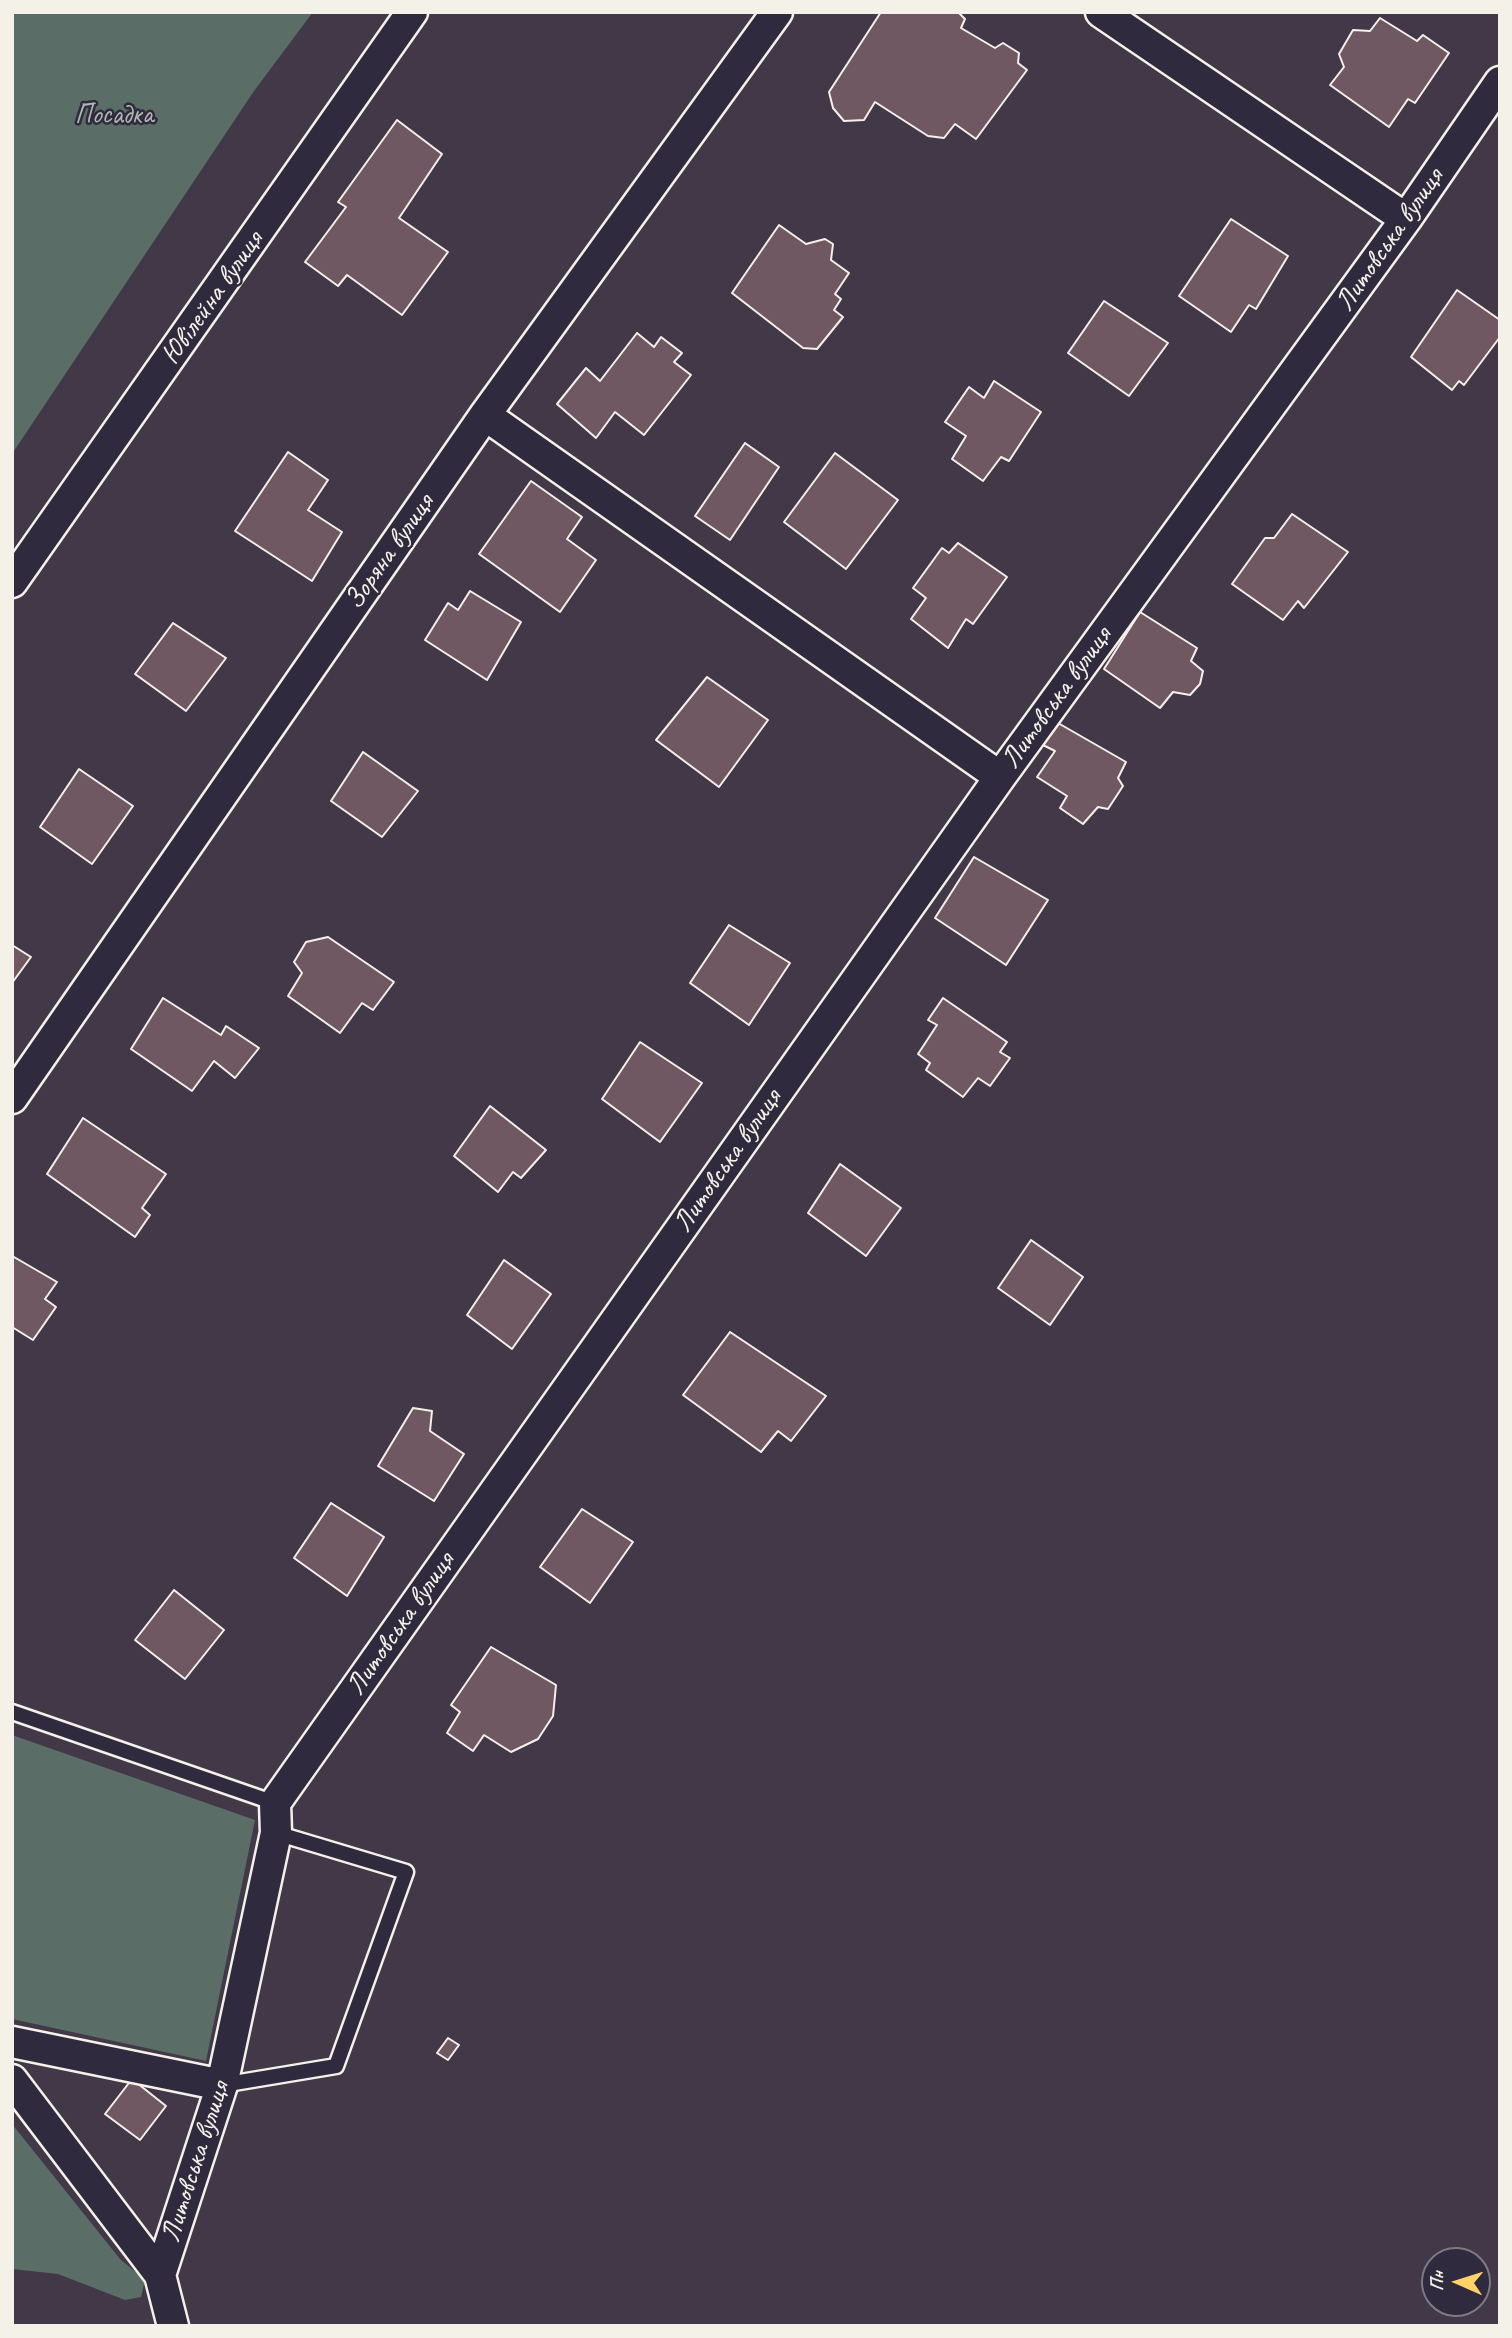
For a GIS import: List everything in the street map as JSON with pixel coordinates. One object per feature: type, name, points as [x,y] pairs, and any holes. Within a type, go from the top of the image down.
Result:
[{"type":"street","name":"Ювілейна вулиця","points":[[12,582],[412,12]]},
{"type":"street","name":"Зоряна вулиця","points":[[12,1098],[485,415],[777,12]]},
{"type":"street","points":[[1101,12],[1406,219]]},
{"type":"street","name":"Литовська вулиця","points":[[173,2326],[160,2275],[222,2085],[276,1833],[275,1803],[1000,776],[1406,219],[1500,82]]},
{"type":"street","points":[[485,415],[1000,776]]},
{"type":"street","points":[[12,2042],[222,2085]]},
{"type":"street","points":[[12,2080],[160,2275]]},
{"type":"lane","points":[[12,1712],[275,1803]]},
{"type":"lane","points":[[222,2085],[336,2066],[407,1872],[276,1833]]},
{"type":"green space","name":"Посадка","points":[[12,12],[313,12],[254,91],[12,454]]},
{"type":"green space","points":[[12,1735],[255,1820],[206,2061],[12,2019]]},
{"type":"green space","points":[[12,2124],[120,2259],[145,2280],[141,2297],[125,2300],[58,2274],[12,2269]]},
{"type":"building","points":[[881,12],[958,12],[965,19],[961,28],[995,48],[1003,43],[1019,53],[1018,63],[1027,70],[976,139],[955,124],[944,138],[928,136],[875,102],[864,120],[844,121],[833,108],[829,92]]},
{"type":"building","points":[[1380,18],[1417,41],[1423,35],[1449,53],[1415,103],[1408,99],[1389,127],[1330,85],[1344,67],[1339,54],[1353,30],[1370,31]]},
{"type":"building","points":[[397,120],[442,154],[399,218],[448,252],[402,315],[347,275],[338,286],[305,262],[346,207],[338,202]]},
{"type":"building","points":[[1231,219],[1288,256],[1256,309],[1249,305],[1231,332],[1179,296]]},
{"type":"building","points":[[779,225],[806,244],[825,239],[833,244],[831,260],[849,273],[835,294],[841,299],[834,310],[843,317],[817,349],[803,348],[732,293]]},
{"type":"building","points":[[1457,290],[1500,320],[1500,337],[1464,385],[1459,381],[1452,390],[1411,357]]},
{"type":"building","points":[[1104,301],[1168,343],[1129,396],[1068,353]]},
{"type":"building","points":[[637,333],[654,347],[661,337],[682,353],[674,362],[691,375],[644,435],[615,412],[596,438],[557,404],[586,368],[600,381]]},
{"type":"building","points":[[994,381],[1041,412],[1009,461],[1001,457],[983,481],[952,459],[966,436],[945,422],[969,387],[984,398]]},
{"type":"building","points":[[745,443],[779,467],[730,540],[695,516]]},
{"type":"building","points":[[288,452],[328,480],[308,510],[342,532],[312,581],[235,531]]},
{"type":"building","points":[[835,453],[898,500],[846,569],[784,522]]},
{"type":"building","points":[[531,481],[582,517],[567,539],[596,560],[560,612],[479,554]]},
{"type":"building","points":[[1292,514],[1348,552],[1304,608],[1298,601],[1283,620],[1232,584],[1265,538],[1274,538]]},
{"type":"building","points":[[958,543],[1007,577],[973,624],[966,619],[948,648],[911,619],[926,598],[913,588],[942,548],[949,553]]},
{"type":"building","points":[[470,591],[521,622],[487,680],[425,640],[448,603],[458,610]]},
{"type":"building","points":[[1140,612],[1197,648],[1191,661],[1203,671],[1200,684],[1190,695],[1173,692],[1160,708],[1104,669]]},
{"type":"building","points":[[173,623],[226,658],[186,711],[135,674]]},
{"type":"building","points":[[707,677],[768,720],[719,787],[656,740]]},
{"type":"building","points":[[1058,723],[1126,762],[1118,778],[1123,786],[1108,809],[1098,807],[1083,824],[1060,808],[1067,796],[1037,777],[1055,751],[1043,745]]},
{"type":"building","points":[[363,752],[418,791],[382,837],[331,801]]},
{"type":"building","points":[[79,769],[133,806],[92,864],[40,827]]},
{"type":"building","points":[[974,857],[1048,900],[1006,965],[935,918]]},
{"type":"building","points":[[729,925],[790,963],[749,1025],[690,983]]},
{"type":"building","points":[[328,937],[394,982],[373,1010],[362,1003],[340,1033],[288,996],[302,973],[294,962],[306,942]]},
{"type":"building","points":[[12,945],[31,957],[12,983]]},
{"type":"building","points":[[163,998],[221,1035],[226,1026],[259,1048],[235,1078],[214,1061],[192,1091],[131,1049]]},
{"type":"building","points":[[943,998],[1007,1042],[1000,1052],[1010,1058],[990,1086],[978,1078],[963,1097],[926,1070],[930,1063],[918,1054],[937,1025],[928,1020]]},
{"type":"building","points":[[640,1042],[702,1083],[660,1142],[602,1099]]},
{"type":"building","points":[[490,1106],[546,1150],[521,1178],[513,1172],[498,1192],[454,1156]]},
{"type":"building","points":[[83,1118],[166,1174],[142,1208],[150,1215],[135,1237],[47,1174]]},
{"type":"building","points":[[840,1164],[901,1208],[866,1256],[808,1213]]},
{"type":"building","points":[[1031,1240],[1083,1277],[1050,1325],[998,1288]]},
{"type":"building","points":[[14,1257],[57,1282],[45,1299],[56,1307],[33,1340],[12,1327]]},
{"type":"building","points":[[504,1260],[551,1294],[512,1349],[467,1315]]},
{"type":"building","points":[[730,1332],[826,1396],[791,1441],[778,1431],[761,1452],[683,1395]]},
{"type":"building","points":[[413,1408],[432,1411],[430,1431],[464,1454],[434,1501],[378,1466]]},
{"type":"building","points":[[331,1503],[384,1537],[347,1596],[294,1558]]},
{"type":"building","points":[[582,1509],[633,1542],[590,1603],[540,1567]]},
{"type":"building","points":[[174,1590],[224,1630],[185,1679],[135,1640]]},
{"type":"building","points":[[491,1647],[556,1685],[553,1716],[538,1739],[511,1752],[484,1735],[473,1751],[447,1733],[460,1712],[451,1705]]},
{"type":"building","points":[[448,2038],[459,2045],[448,2060],[437,2053]]},
{"type":"building","points":[[132,2079],[166,2106],[140,2140],[105,2114]]}]
